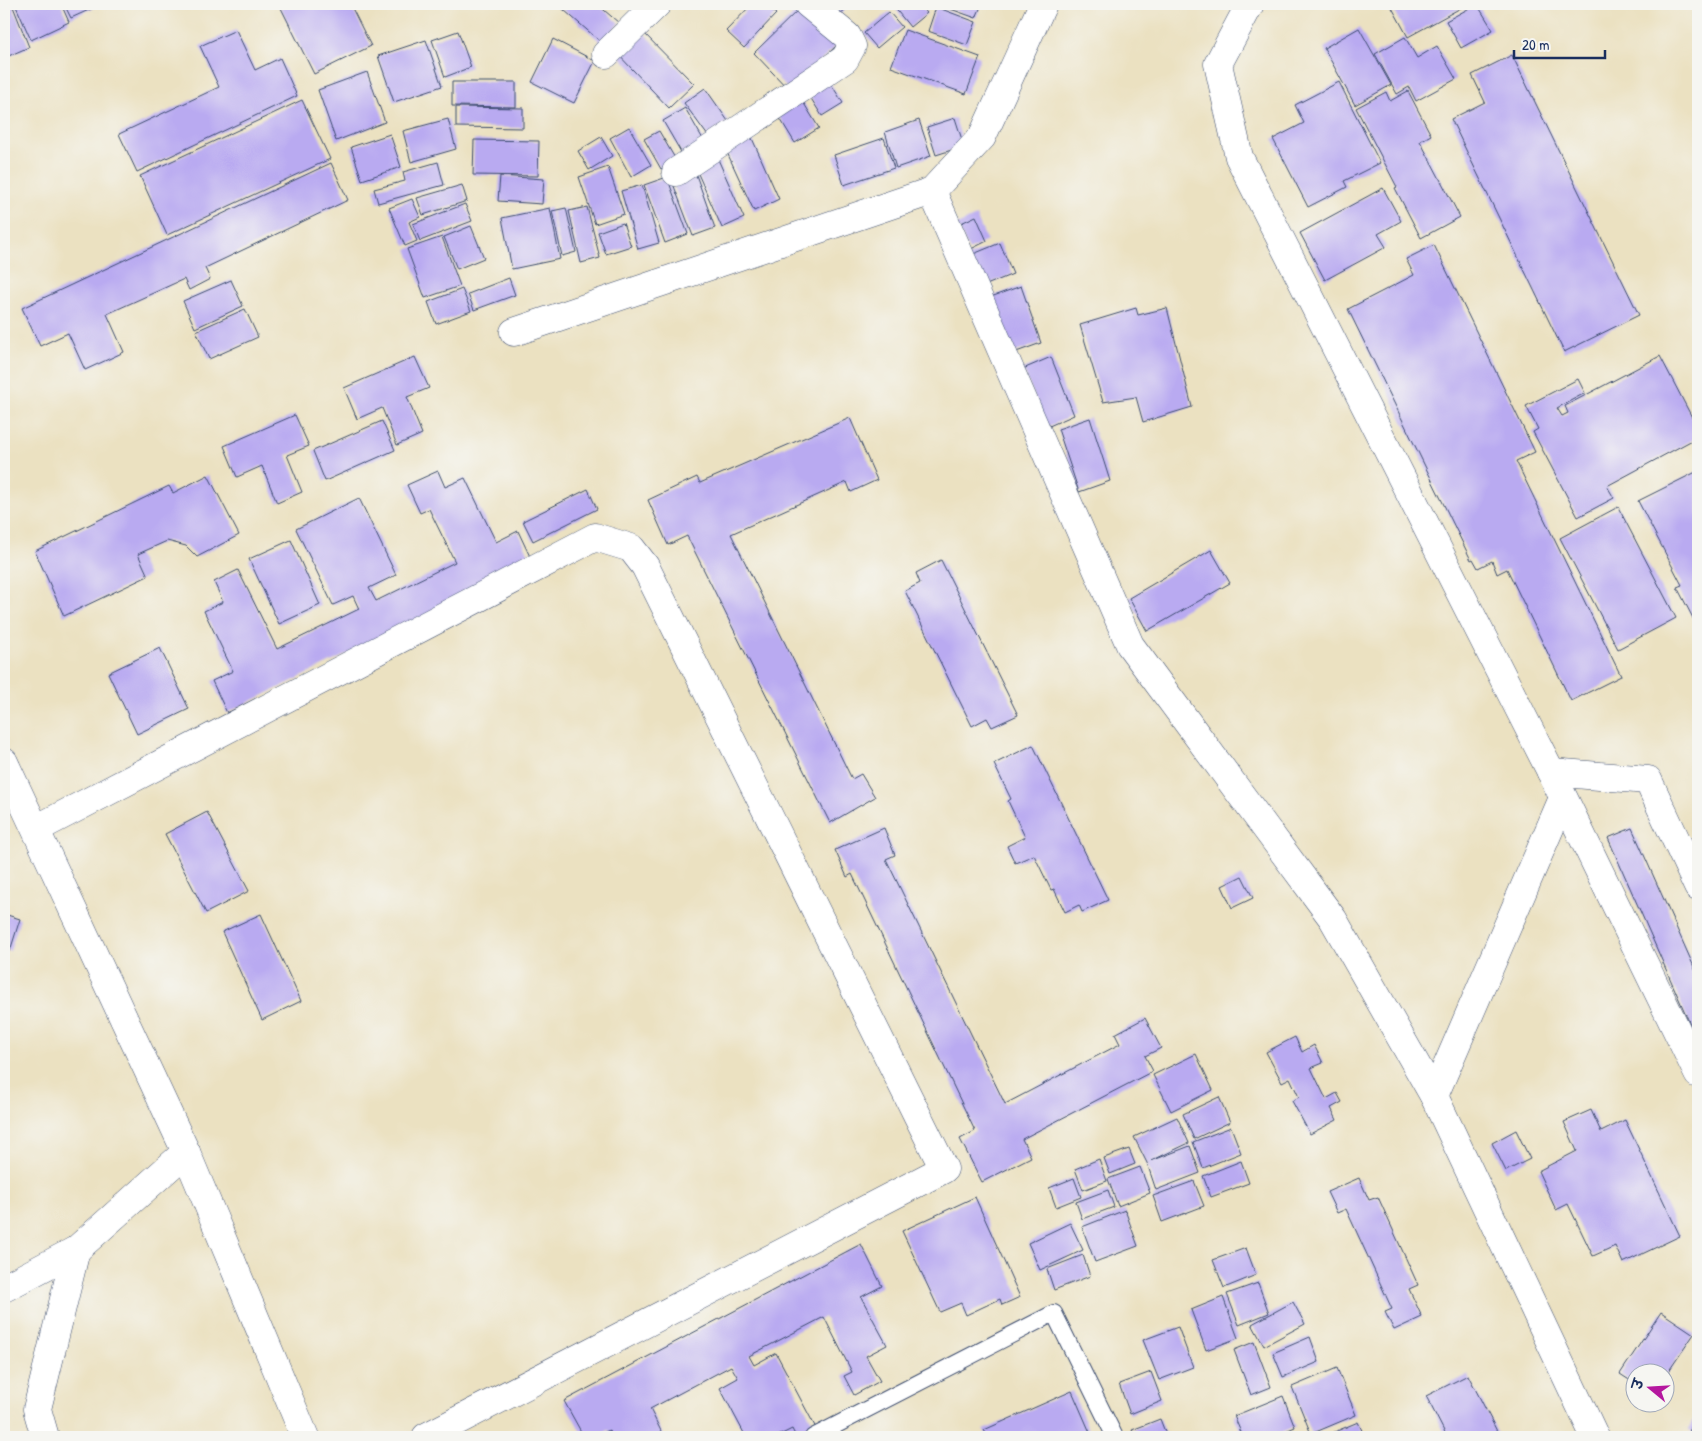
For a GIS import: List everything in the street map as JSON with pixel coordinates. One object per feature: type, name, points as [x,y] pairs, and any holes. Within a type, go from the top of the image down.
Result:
[{"type":"street","points":[[606,54],[658,4]]},
{"type":"street","points":[[676,172],[845,59],[852,46],[847,36],[808,4]]},
{"type":"street","points":[[514,332],[932,191],[982,137],[1043,4]]},
{"type":"street","points":[[1250,4],[1218,64],[1239,157],[1551,772],[1698,1074]]},
{"type":"street","points":[[1218,64],[1271,4]]},
{"type":"street","points":[[932,191],[1130,645],[1333,919],[1434,1096],[1595,1437]]},
{"type":"street","points":[[36,828],[595,537],[631,548],[645,566],[944,1169],[426,1437]]},
{"type":"street","points":[[4,762],[186,1152],[305,1437]]},
{"type":"street","points":[[1551,772],[1648,780],[1696,876]]},
{"type":"street","points":[[1434,1096],[1564,798]]},
{"type":"street","points":[[4,1288],[76,1250],[186,1152]]},
{"type":"street","points":[[45,1437],[37,1409],[76,1250]]},
{"type":"lane","points":[[813,1437],[1054,1313],[1115,1437]]},
{"type":"building","points":[[4,4],[12,4],[29,47],[4,58]]},
{"type":"building","points":[[15,4],[61,4],[69,22],[31,40]]},
{"type":"building","points":[[64,4],[102,4],[71,18]]},
{"type":"building","points":[[279,4],[350,4],[371,46],[314,74]]},
{"type":"building","points":[[557,4],[597,4],[619,23],[602,43]]},
{"type":"building","points":[[752,4],[765,4],[776,14],[744,48],[726,31]]},
{"type":"building","points":[[804,4],[841,41],[790,91],[754,53]]},
{"type":"building","points":[[831,4],[852,4],[840,14]]},
{"type":"building","points":[[898,4],[919,4],[927,13],[910,27],[894,7]]},
{"type":"building","points":[[943,4],[982,4],[976,18],[942,6]]},
{"type":"building","points":[[1390,4],[1468,4],[1408,37]]},
{"type":"building","points":[[1477,4],[1493,30],[1461,48],[1446,21]]},
{"type":"building","points":[[936,7],[976,22],[967,45],[928,31]]},
{"type":"building","points":[[889,12],[902,27],[877,48],[864,33]]},
{"type":"building","points":[[639,28],[694,84],[669,108],[615,51]]},
{"type":"building","points":[[1359,28],[1391,85],[1355,105],[1324,48]]},
{"type":"building","points":[[236,30],[255,70],[280,58],[297,96],[137,172],[119,134],[219,87],[200,46]]},
{"type":"building","points":[[905,30],[980,57],[966,94],[891,67]]},
{"type":"building","points":[[458,31],[471,67],[445,77],[432,40]]},
{"type":"building","points":[[1405,37],[1417,58],[1437,46],[1456,79],[1416,101],[1409,87],[1397,94],[1375,54]]},
{"type":"building","points":[[553,39],[595,61],[574,103],[532,82]]},
{"type":"building","points":[[426,40],[442,86],[394,102],[378,56]]},
{"type":"building","points":[[1512,55],[1639,315],[1564,352],[1451,119],[1485,102],[1472,75]]},
{"type":"building","points":[[367,72],[385,122],[336,141],[318,90]]},
{"type":"building","points":[[826,76],[843,103],[822,116],[805,89]]},
{"type":"building","points":[[452,82],[516,82],[516,107],[452,106]]},
{"type":"building","points":[[1339,82],[1380,163],[1344,181],[1347,187],[1308,207],[1273,139],[1304,123],[1295,105]]},
{"type":"building","points":[[705,88],[728,121],[708,136],[684,103]]},
{"type":"building","points":[[1408,91],[1431,135],[1420,141],[1460,217],[1421,238],[1356,108],[1386,92],[1390,101]]},
{"type":"building","points":[[800,97],[819,128],[795,143],[776,112]]},
{"type":"building","points":[[302,100],[330,159],[167,235],[140,176]]},
{"type":"building","points":[[456,107],[523,108],[523,128],[456,127]]},
{"type":"building","points":[[685,108],[707,146],[685,159],[663,121]]},
{"type":"building","points":[[955,118],[964,146],[936,155],[927,127]]},
{"type":"building","points":[[448,119],[456,149],[411,162],[403,131]]},
{"type":"building","points":[[919,120],[931,156],[896,168],[885,132]]},
{"type":"building","points":[[629,127],[651,165],[631,177],[610,138]]},
{"type":"building","points":[[659,131],[676,160],[661,169],[644,139]]},
{"type":"building","points":[[390,134],[401,167],[362,180],[351,147]]},
{"type":"building","points":[[751,136],[779,199],[754,211],[725,148]]},
{"type":"building","points":[[601,137],[612,156],[589,170],[578,151]]},
{"type":"building","points":[[884,138],[894,168],[844,185],[834,155]]},
{"type":"building","points":[[474,140],[539,141],[538,176],[473,175]]},
{"type":"building","points":[[717,157],[744,218],[722,228],[695,167]]},
{"type":"building","points":[[438,162],[444,185],[378,203],[374,189],[405,181],[403,172]]},
{"type":"building","points":[[331,163],[348,200],[205,268],[210,279],[189,290],[184,279],[107,314],[124,352],[85,370],[68,333],[40,346],[22,308]]},
{"type":"building","points":[[608,167],[624,214],[595,224],[579,177]]},
{"type":"building","points":[[695,172],[715,228],[693,236],[672,181]]},
{"type":"building","points":[[500,176],[544,179],[542,204],[498,201]]},
{"type":"building","points":[[667,177],[688,234],[665,243],[644,185]]},
{"type":"building","points":[[462,185],[467,201],[423,215],[417,198]]},
{"type":"building","points":[[642,185],[659,243],[638,249],[621,191]]},
{"type":"building","points":[[1383,188],[1401,221],[1378,234],[1386,247],[1325,280],[1300,233]]},
{"type":"building","points":[[412,199],[420,217],[409,222],[417,241],[405,246],[389,208]]},
{"type":"building","points":[[465,204],[472,221],[420,241],[413,224]]},
{"type":"building","points":[[587,207],[600,258],[581,263],[569,211]]},
{"type":"building","points":[[550,208],[560,259],[512,269],[502,218]]},
{"type":"building","points":[[566,208],[576,252],[562,256],[552,211]]},
{"type":"building","points":[[976,216],[987,241],[969,250],[957,225]]},
{"type":"building","points":[[623,223],[631,246],[606,254],[598,232]]},
{"type":"building","points":[[471,226],[484,258],[457,269],[444,237]]},
{"type":"building","points":[[442,237],[460,286],[425,298],[407,249]]},
{"type":"building","points":[[1000,243],[1013,274],[979,288],[966,257]]},
{"type":"building","points":[[1434,245],[1535,452],[1516,461],[1621,676],[1571,701],[1507,569],[1497,574],[1492,561],[1478,568],[1473,559],[1471,560],[1348,309],[1414,275],[1406,259]]},
{"type":"building","points":[[509,278],[515,295],[474,310],[468,294]]},
{"type":"building","points":[[231,280],[243,306],[195,328],[183,301]]},
{"type":"building","points":[[1021,286],[1041,343],[1008,355],[988,298]]},
{"type":"building","points":[[462,289],[471,311],[436,324],[428,302]]},
{"type":"building","points":[[1136,308],[1138,315],[1167,308],[1192,407],[1143,422],[1136,397],[1103,402],[1080,325]]},
{"type":"building","points":[[245,309],[258,337],[209,359],[196,331]]},
{"type":"building","points":[[1660,356],[1698,429],[1698,437],[1607,486],[1614,498],[1578,517],[1533,432],[1538,429],[1526,406],[1578,379],[1585,393],[1557,408],[1562,416],[1568,413],[1565,406]]},
{"type":"building","points":[[415,357],[429,388],[407,397],[422,434],[397,445],[382,408],[357,419],[344,388]]},
{"type":"building","points":[[1051,357],[1074,415],[1047,427],[1023,369]]},
{"type":"building","points":[[295,415],[309,446],[287,455],[302,492],[277,503],[262,466],[237,477],[224,446]]},
{"type":"building","points":[[850,418],[877,480],[851,492],[847,482],[731,534],[852,779],[861,774],[875,797],[830,823],[687,536],[668,545],[648,500],[697,477],[700,483]]},
{"type":"building","points":[[1090,418],[1110,481],[1079,492],[1058,429]]},
{"type":"building","points":[[382,421],[395,450],[325,481],[313,451]]},
{"type":"building","points":[[438,471],[445,487],[465,478],[496,542],[518,531],[533,563],[227,713],[212,681],[233,671],[204,611],[223,602],[214,582],[238,570],[277,649],[359,609],[353,596],[333,605],[296,529],[359,498],[396,575],[369,588],[376,601],[455,562],[429,509],[420,513],[407,485]]},
{"type":"building","points":[[1698,471],[1698,621],[1695,622],[1677,587],[1682,585],[1638,501]]},
{"type":"building","points":[[208,475],[239,535],[197,557],[186,546],[167,541],[138,554],[148,576],[64,616],[35,551],[169,486],[173,493]]},
{"type":"building","points":[[588,489],[597,509],[533,541],[523,521]]},
{"type":"building","points":[[1618,507],[1676,618],[1618,649],[1560,538]]},
{"type":"building","points":[[291,540],[320,605],[279,624],[249,559]]},
{"type":"building","points":[[1211,550],[1230,583],[1147,631],[1129,598]]},
{"type":"building","points":[[941,560],[1018,715],[992,727],[987,718],[972,726],[905,591],[920,583],[916,573]]},
{"type":"building","points":[[160,648],[189,709],[137,734],[108,673]]},
{"type":"building","points":[[1033,745],[1108,900],[1082,912],[1079,905],[1065,912],[1054,889],[1051,890],[1034,855],[1015,863],[1007,846],[1025,837],[1008,801],[1011,799],[994,764]]},
{"type":"building","points":[[207,812],[249,891],[206,913],[165,834]]},
{"type":"building","points":[[884,828],[895,855],[886,859],[1005,1104],[1120,1044],[1115,1034],[1145,1018],[1161,1048],[1145,1056],[1153,1071],[1022,1139],[1031,1157],[982,1182],[960,1139],[975,1131],[852,874],[847,877],[835,850]]},
{"type":"building","points":[[1632,828],[1698,976],[1698,1042],[1608,838]]},
{"type":"building","points":[[1242,876],[1253,898],[1232,908],[1222,886]]},
{"type":"building","points":[[4,914],[20,919],[10,951],[4,949]]},
{"type":"building","points":[[261,914],[301,1001],[262,1020],[222,932]]},
{"type":"building","points":[[1295,1037],[1302,1052],[1314,1045],[1323,1063],[1311,1068],[1326,1099],[1337,1093],[1342,1102],[1331,1108],[1337,1120],[1310,1134],[1292,1101],[1299,1097],[1290,1078],[1282,1082],[1266,1052]]},
{"type":"building","points":[[1196,1054],[1213,1090],[1171,1111],[1153,1075]]},
{"type":"building","points":[[1219,1097],[1230,1122],[1194,1139],[1183,1114]]},
{"type":"building","points":[[1591,1110],[1601,1132],[1625,1120],[1680,1236],[1623,1263],[1615,1246],[1593,1256],[1568,1204],[1556,1210],[1538,1171],[1577,1151],[1564,1122]]},
{"type":"building","points":[[1177,1117],[1189,1143],[1151,1161],[1190,1146],[1200,1173],[1156,1190],[1147,1163],[1134,1137]]},
{"type":"building","points":[[1231,1127],[1241,1153],[1203,1168],[1193,1142]]},
{"type":"building","points":[[1516,1130],[1530,1159],[1506,1171],[1492,1143]]},
{"type":"building","points":[[1129,1149],[1135,1164],[1110,1174],[1104,1158]]},
{"type":"building","points":[[1099,1159],[1107,1181],[1083,1190],[1075,1169]]},
{"type":"building","points":[[1241,1161],[1249,1183],[1211,1197],[1203,1176]]},
{"type":"building","points":[[1140,1167],[1150,1193],[1118,1206],[1108,1179]]},
{"type":"building","points":[[1074,1178],[1081,1197],[1056,1207],[1049,1188]]},
{"type":"building","points":[[1359,1178],[1369,1200],[1378,1197],[1418,1285],[1409,1289],[1422,1317],[1394,1330],[1385,1312],[1392,1309],[1346,1209],[1337,1213],[1327,1192]]},
{"type":"building","points":[[1194,1181],[1204,1206],[1162,1222],[1153,1196]]},
{"type":"building","points":[[1108,1190],[1114,1207],[1082,1219],[1076,1202]]},
{"type":"building","points":[[975,1197],[1020,1297],[1002,1305],[1000,1299],[966,1315],[961,1303],[940,1312],[902,1231]]},
{"type":"building","points":[[1125,1210],[1138,1246],[1095,1262],[1082,1227]]},
{"type":"building","points":[[1070,1223],[1083,1250],[1040,1270],[1028,1243]]},
{"type":"building","points":[[861,1244],[882,1286],[861,1297],[887,1345],[866,1356],[880,1381],[854,1395],[844,1376],[852,1372],[824,1317],[749,1356],[754,1365],[776,1353],[817,1430],[802,1437],[796,1437],[792,1429],[776,1437],[746,1437],[720,1388],[738,1378],[731,1366],[650,1409],[664,1437],[612,1437],[609,1430],[596,1437],[584,1437],[564,1401]]},
{"type":"building","points":[[1246,1248],[1256,1275],[1224,1288],[1213,1260]]},
{"type":"building","points":[[1083,1255],[1090,1276],[1054,1290],[1047,1269]]},
{"type":"building","points":[[1258,1283],[1269,1313],[1239,1325],[1227,1294]]},
{"type":"building","points":[[1223,1297],[1238,1338],[1206,1350],[1191,1310]]},
{"type":"building","points":[[1293,1302],[1305,1324],[1264,1346],[1252,1324]]},
{"type":"building","points":[[1661,1312],[1694,1334],[1674,1364],[1627,1364]]},
{"type":"building","points":[[1178,1327],[1193,1367],[1159,1380],[1143,1340]]},
{"type":"building","points":[[1310,1337],[1319,1362],[1283,1377],[1273,1353]]},
{"type":"building","points":[[1254,1342],[1271,1387],[1251,1395],[1234,1350]]},
{"type":"building","points":[[1337,1368],[1356,1415],[1311,1434],[1292,1387]]},
{"type":"building","points":[[1624,1368],[1624,1377],[1620,1374]]},
{"type":"building","points":[[1151,1372],[1162,1401],[1130,1414],[1119,1384]]},
{"type":"building","points":[[1468,1375],[1500,1437],[1447,1437],[1426,1396]]},
{"type":"building","points":[[1072,1391],[1092,1437],[988,1437],[984,1430]]},
{"type":"building","points":[[1283,1396],[1295,1427],[1272,1437],[1243,1437],[1234,1416]]},
{"type":"building","points":[[1698,1413],[1698,1436],[1688,1430]]},
{"type":"building","points":[[1160,1419],[1167,1437],[1135,1437],[1132,1430]]},
{"type":"building","points":[[1358,1422],[1365,1437],[1334,1437],[1332,1433]]}]
